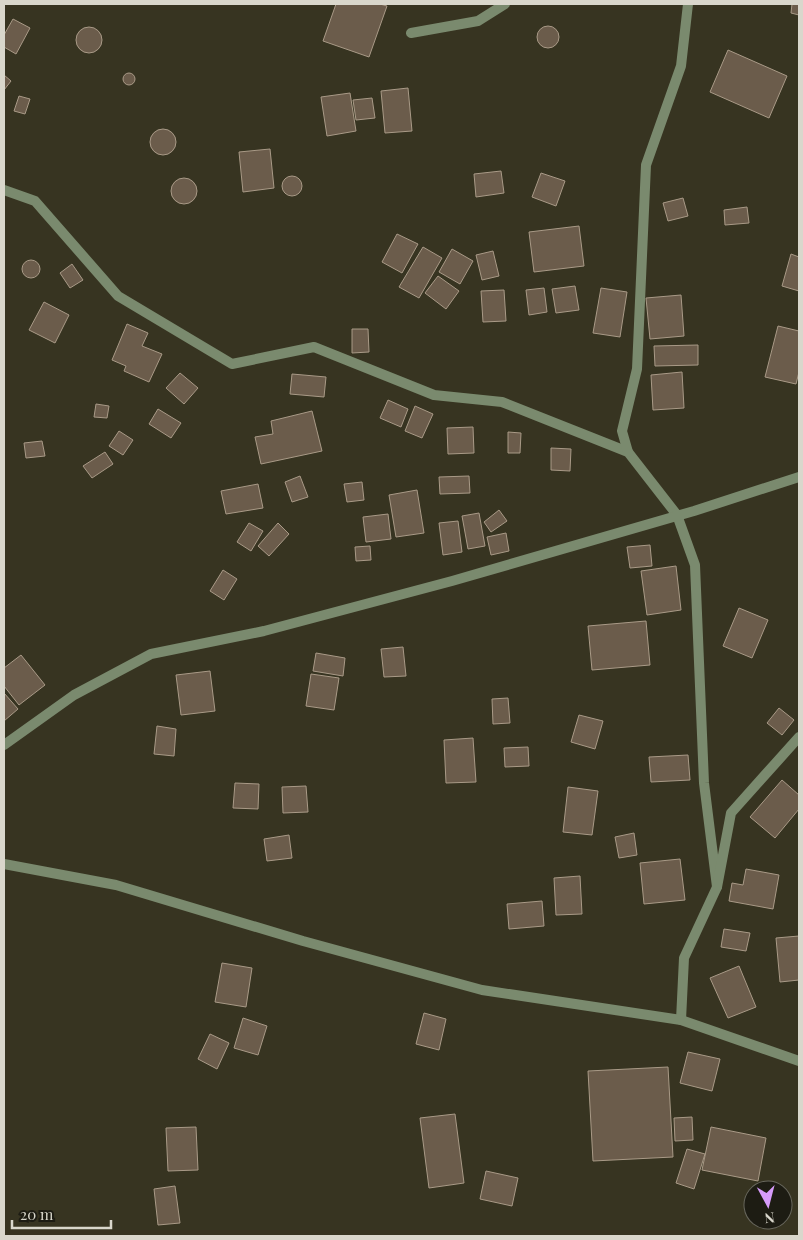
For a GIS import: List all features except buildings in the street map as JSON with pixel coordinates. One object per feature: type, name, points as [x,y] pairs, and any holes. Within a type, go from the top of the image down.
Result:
[{"type":"street","points":[[411,33],[478,21],[505,4]]},
{"type":"street","points":[[688,4],[681,66],[646,165],[637,369],[622,431],[628,452],[677,516],[695,565],[704,783],[717,887]]},
{"type":"street","points":[[4,190],[35,201],[118,296],[232,364],[314,347],[434,395],[502,402],[628,452]]},
{"type":"street","points":[[4,745],[74,695],[151,654],[292,624],[452,582],[677,516],[799,477]]},
{"type":"street","points":[[681,1020],[684,958],[717,887],[732,813],[799,737]]},
{"type":"street","points":[[4,864],[116,885],[482,990],[681,1020],[799,1061]]}]
